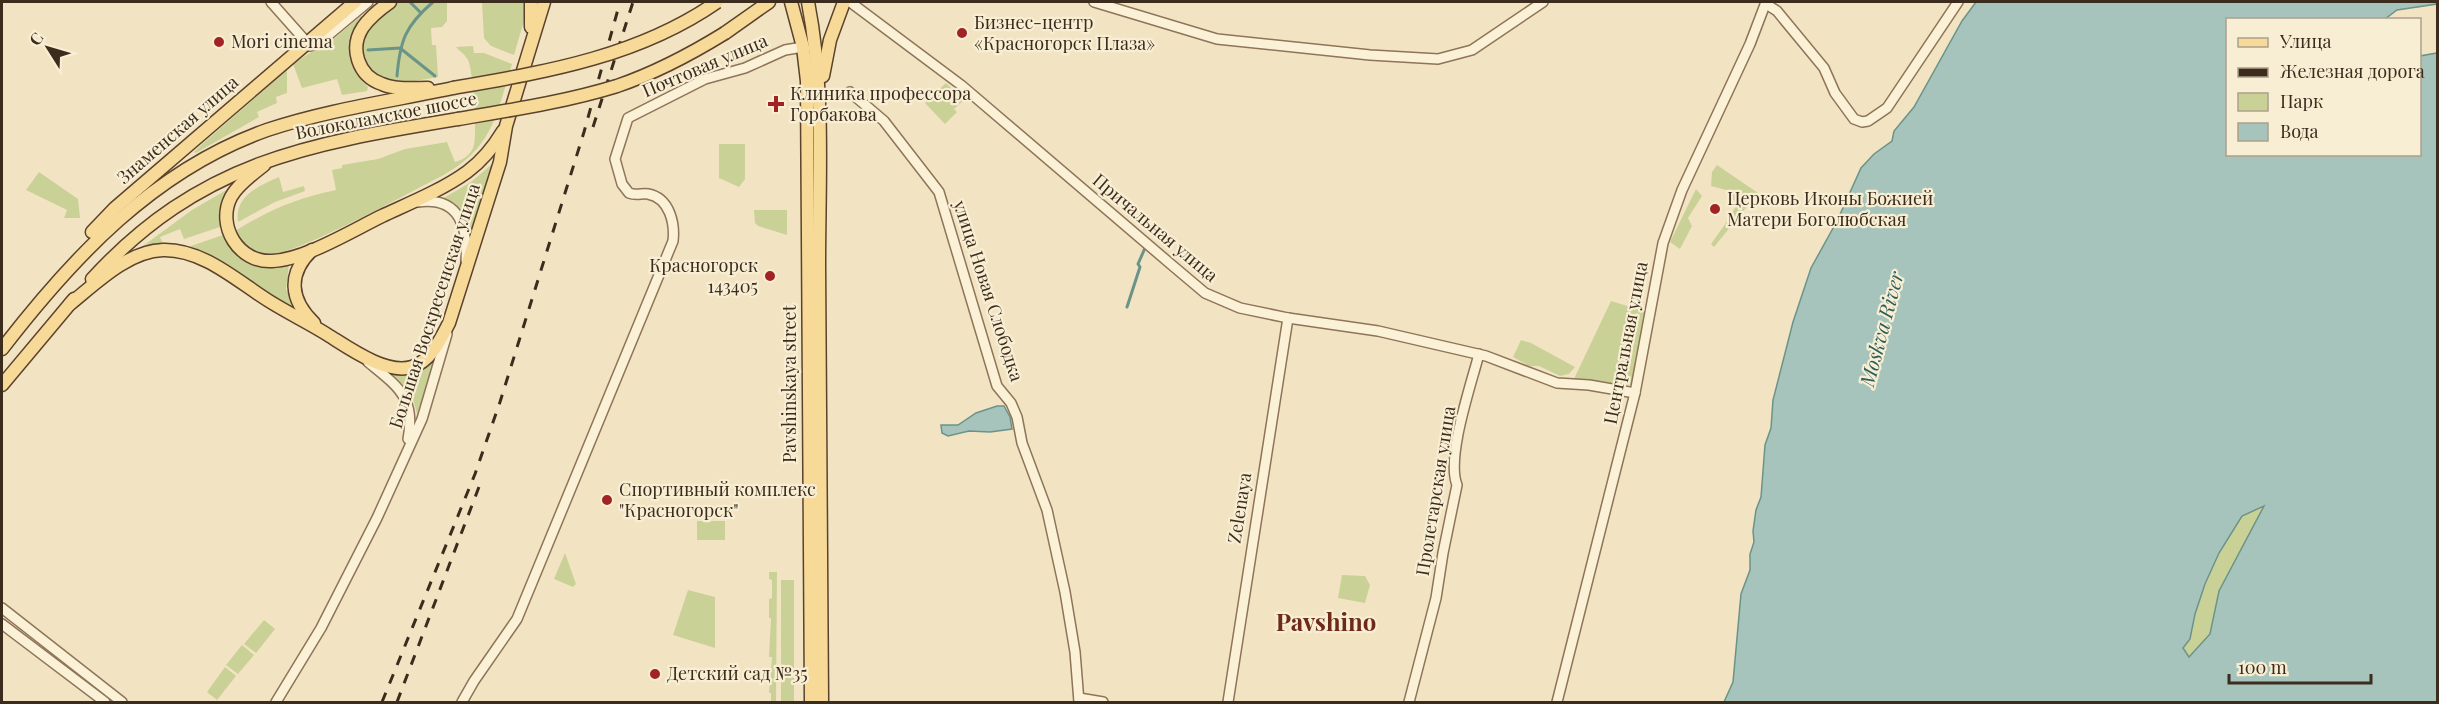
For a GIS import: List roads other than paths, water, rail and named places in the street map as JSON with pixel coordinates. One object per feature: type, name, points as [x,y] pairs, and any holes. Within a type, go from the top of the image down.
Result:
[{"type":"main road","name":"Знаменская улица","points":[[40,301],[78,248],[115,208],[355,2]]},
{"type":"main road","points":[[390,2],[371,17],[359,34],[357,53],[362,70],[368,77],[384,85],[400,88],[453,88]]},
{"type":"main road","points":[[530,46],[531,2]]},
{"type":"main road","name":"Большая Воскресенская улица","points":[[449,323],[465,266],[481,226],[500,162],[506,126],[543,2]]},
{"type":"main road","name":"Волоколамское шоссе","points":[[4,340],[107,228],[166,182],[235,143],[268,130],[321,115],[540,73],[606,56],[659,35],[717,2]]},
{"type":"main road","name":"Волоколамское шоссе","points":[[2,385],[113,257],[165,212],[219,180],[274,158],[370,134],[548,103],[618,85],[698,50],[769,2]]},
{"type":"main road","name":"Pavshinskaya street","points":[[791,2],[803,46],[805,66],[811,702]]},
{"type":"main road","points":[[808,2],[815,38],[820,98]]},
{"type":"main road","points":[[820,98],[830,40],[844,2]]},
{"type":"main road","name":"Pavshinskaya street","points":[[820,98],[822,702]]},
{"type":"main road","points":[[274,158],[252,175],[232,196],[226,218],[229,233],[243,252],[263,261],[279,261],[312,250],[467,172],[496,143],[506,126]]},
{"type":"main road","points":[[70,304],[135,257],[154,251],[177,250],[195,255],[210,263],[359,355],[390,367],[413,367],[430,356],[449,323]]},
{"type":"main road","points":[[312,250],[297,273],[294,289],[299,305],[326,334]]},
{"type":"street","points":[[271,2],[305,43],[313,45],[320,42],[368,2]]},
{"type":"street","name":"Причальная улица","points":[[850,2],[961,86],[1205,293],[1239,308],[1288,318],[1378,331],[1479,354],[1557,383],[1589,385],[1635,393]]},
{"type":"street","points":[[1099,2],[1217,39],[1370,56],[1438,59],[1472,50],[1543,2]]},
{"type":"street","name":"Центральная улица","points":[[1557,702],[1635,393],[1668,228],[1682,190],[1750,44],[1766,3],[1777,11],[1824,68],[1835,93],[1854,119],[1862,122],[1868,121],[1887,108],[1958,2]]},
{"type":"street","name":"Почтовая улица","points":[[462,702],[516,621],[673,241],[673,216],[665,206],[649,194],[634,195],[625,189],[615,159],[626,122],[632,116],[705,79],[745,68],[785,50],[803,46]]},
{"type":"street","name":"улица Новая Слободка","points":[[850,92],[884,121],[939,192],[997,386],[1011,403],[1017,417],[1022,443],[1047,510],[1065,592],[1075,652],[1079,700]]},
{"type":"street","points":[[405,205],[426,201],[450,208],[458,215],[464,225],[466,237],[465,266]]},
{"type":"street","name":"Zelenaya","points":[[1228,702],[1288,318]]},
{"type":"street","name":"Большая Воскресенская улица","points":[[276,702],[321,628],[377,518],[422,418],[449,323]]},
{"type":"street","name":"Пролетарская улица","points":[[1409,702],[1436,598],[1458,485],[1453,474],[1460,427],[1479,354]]},
{"type":"street","points":[[359,355],[392,382],[407,400],[411,423],[405,453]]},
{"type":"street","points":[[2,608],[123,702]]},
{"type":"street","points":[[2,624],[105,702]]},
{"type":"street","points":[[1079,700],[1103,702]]},
{"type":"water","name":"Moskva River","points":[[1976,2],[2437,2],[2437,4],[2397,10],[2386,18],[2226,18],[2226,156],[2421,156],[2421,56],[2437,53],[2437,702],[1724,702],[1733,682],[1741,594],[1750,570],[1750,554],[1754,542],[1753,531],[1756,510],[1761,497],[1765,445],[1771,428],[1773,400],[1793,322],[1811,268],[1837,221],[1861,168],[1874,154],[1892,141],[1894,131],[1914,107],[1962,21]],"holes":[[[2264,506],[2219,591],[2210,634],[2189,657],[2183,648],[2190,639],[2205,584],[2219,553],[2242,516]]]},
{"type":"water","points":[[1004,406],[1010,417],[1012,429],[990,432],[969,431],[948,436],[942,433],[941,425],[958,425],[976,413]]},
{"type":"waterway","points":[[410,2],[420,12]]},
{"type":"waterway","points":[[397,76],[400,53],[406,35],[416,19],[433,2]]},
{"type":"waterway","points":[[368,50],[400,48],[435,76]]},
{"type":"waterway","points":[[1127,307],[1140,267],[1138,264],[1145,248]]},
{"type":"railway","points":[[382,702],[475,474],[500,402],[584,132],[620,2]]},
{"type":"railway","points":[[593,127],[633,2]]},
{"type":"railway","points":[[397,702],[482,479]]},
{"type":"place","name":"Бизнес-центр «Красногорск Плаза»","points":[[962,33]]},
{"type":"place","name":"Mori cinema","points":[[219,42]]},
{"type":"place","name":"Клиника профессора Горбакова","points":[[776,104]]},
{"type":"place","name":"Церковь Иконы Божией Матери Боголюбская","points":[[1715,209]]},
{"type":"place","name":"Красногорск 143405","points":[[770,276]]},
{"type":"place","name":"Спортивный комплекс \"Красногорск\"","points":[[607,500]]},
{"type":"place","name":"Детский сад №35","points":[[655,674]]},
{"type":"district","name":"Pavshino","points":[[1326,623]]}]
